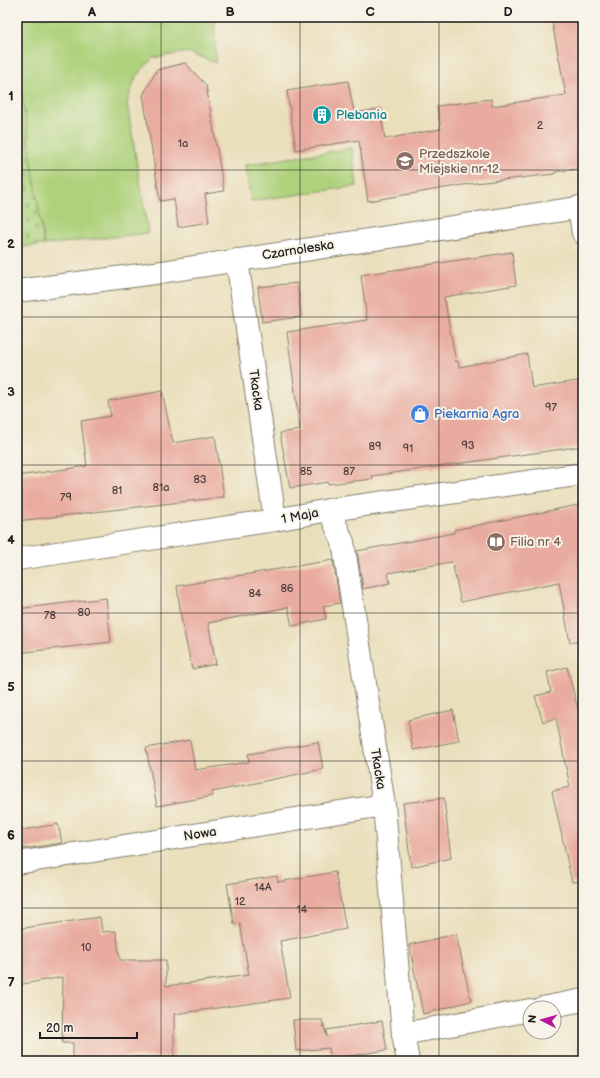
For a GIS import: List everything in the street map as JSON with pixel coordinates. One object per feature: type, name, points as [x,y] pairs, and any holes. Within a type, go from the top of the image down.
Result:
[{"type":"street","name":"Czarnoleska","points":[[17,291],[155,273],[581,207],[583,233]]},
{"type":"street","name":"Tkacka","points":[[237,260],[275,520]]},
{"type":"street","name":"1 Maja","points":[[17,559],[275,520],[329,510],[583,474]]},
{"type":"street","name":"Tkacka","points":[[329,510],[343,542],[384,805],[403,1034],[408,1061]]},
{"type":"street","name":"Nowa","points":[[17,863],[384,805]]},
{"type":"street","points":[[562,1004],[583,1000]]},
{"type":"street","points":[[403,1034],[522,1012]]},
{"type":"green space","points":[[17,17],[214,17],[216,63],[188,52],[153,58],[136,76],[127,103],[148,233],[44,245],[17,62]]},
{"type":"green space","points":[[17,61],[44,245],[17,247]]},
{"type":"green space","points":[[352,148],[357,186],[251,201],[245,165]]},
{"type":"building","points":[[551,17],[580,17],[583,34],[583,168],[555,172],[555,174],[475,183],[368,201],[359,140],[296,150],[287,91],[348,81],[354,113],[380,109],[385,139],[441,129],[437,106],[491,99],[492,106],[566,95]]},
{"type":"building","points":[[185,63],[206,85],[224,191],[205,194],[209,222],[178,227],[174,199],[160,201],[143,95],[157,70]]},
{"type":"building","points":[[512,252],[516,285],[444,297],[456,362],[458,361],[459,367],[527,354],[532,388],[583,380],[583,446],[372,476],[373,479],[328,484],[328,482],[290,488],[280,433],[300,430],[287,332],[367,320],[361,275]]},
{"type":"building","points":[[297,283],[301,317],[262,322],[258,287]]},
{"type":"building","points":[[162,391],[173,443],[215,436],[224,497],[17,521],[17,476],[87,466],[81,421],[111,416],[108,401]]},
{"type":"building","points":[[583,504],[583,641],[570,643],[559,582],[461,602],[452,562],[388,573],[390,583],[363,589],[357,551],[454,533],[454,530]]},
{"type":"building","points":[[333,560],[340,603],[323,606],[326,619],[292,626],[288,607],[208,623],[216,664],[192,669],[182,623],[177,586]]},
{"type":"building","points":[[106,598],[111,642],[17,653],[17,609]]},
{"type":"building","points":[[567,667],[583,729],[583,881],[572,882],[552,791],[570,787],[556,718],[543,722],[535,696],[551,692],[547,672]]},
{"type":"building","points":[[453,710],[459,741],[413,750],[408,720]]},
{"type":"building","points":[[190,740],[195,770],[249,762],[248,754],[318,742],[323,769],[212,792],[213,796],[157,806],[146,748]]},
{"type":"building","points":[[444,798],[451,858],[411,867],[403,803]]},
{"type":"building","points":[[58,824],[62,843],[17,850],[17,831]]},
{"type":"building","points":[[335,872],[346,929],[280,941],[290,998],[174,1014],[174,1057],[122,1057],[122,1061],[73,1061],[73,1043],[62,1043],[63,977],[17,985],[17,929],[100,917],[102,932],[116,931],[120,960],[166,960],[166,986],[249,975],[240,923],[234,924],[227,884],[277,876],[278,882]]},
{"type":"building","points":[[456,934],[471,1001],[423,1014],[409,945]]},
{"type":"building","points":[[293,1020],[322,1020],[327,1037],[326,1030],[382,1021],[387,1050],[331,1059],[329,1048],[296,1051]]},
{"type":"place","name":"Plebania","points":[[322,115]]},
{"type":"place","name":"Przedszkole Miejskie nr 12","points":[[405,161]]},
{"type":"place","name":"Piekarnia Agra","points":[[420,414]]},
{"type":"place","name":"Filia nr 4","points":[[496,542]]}]
